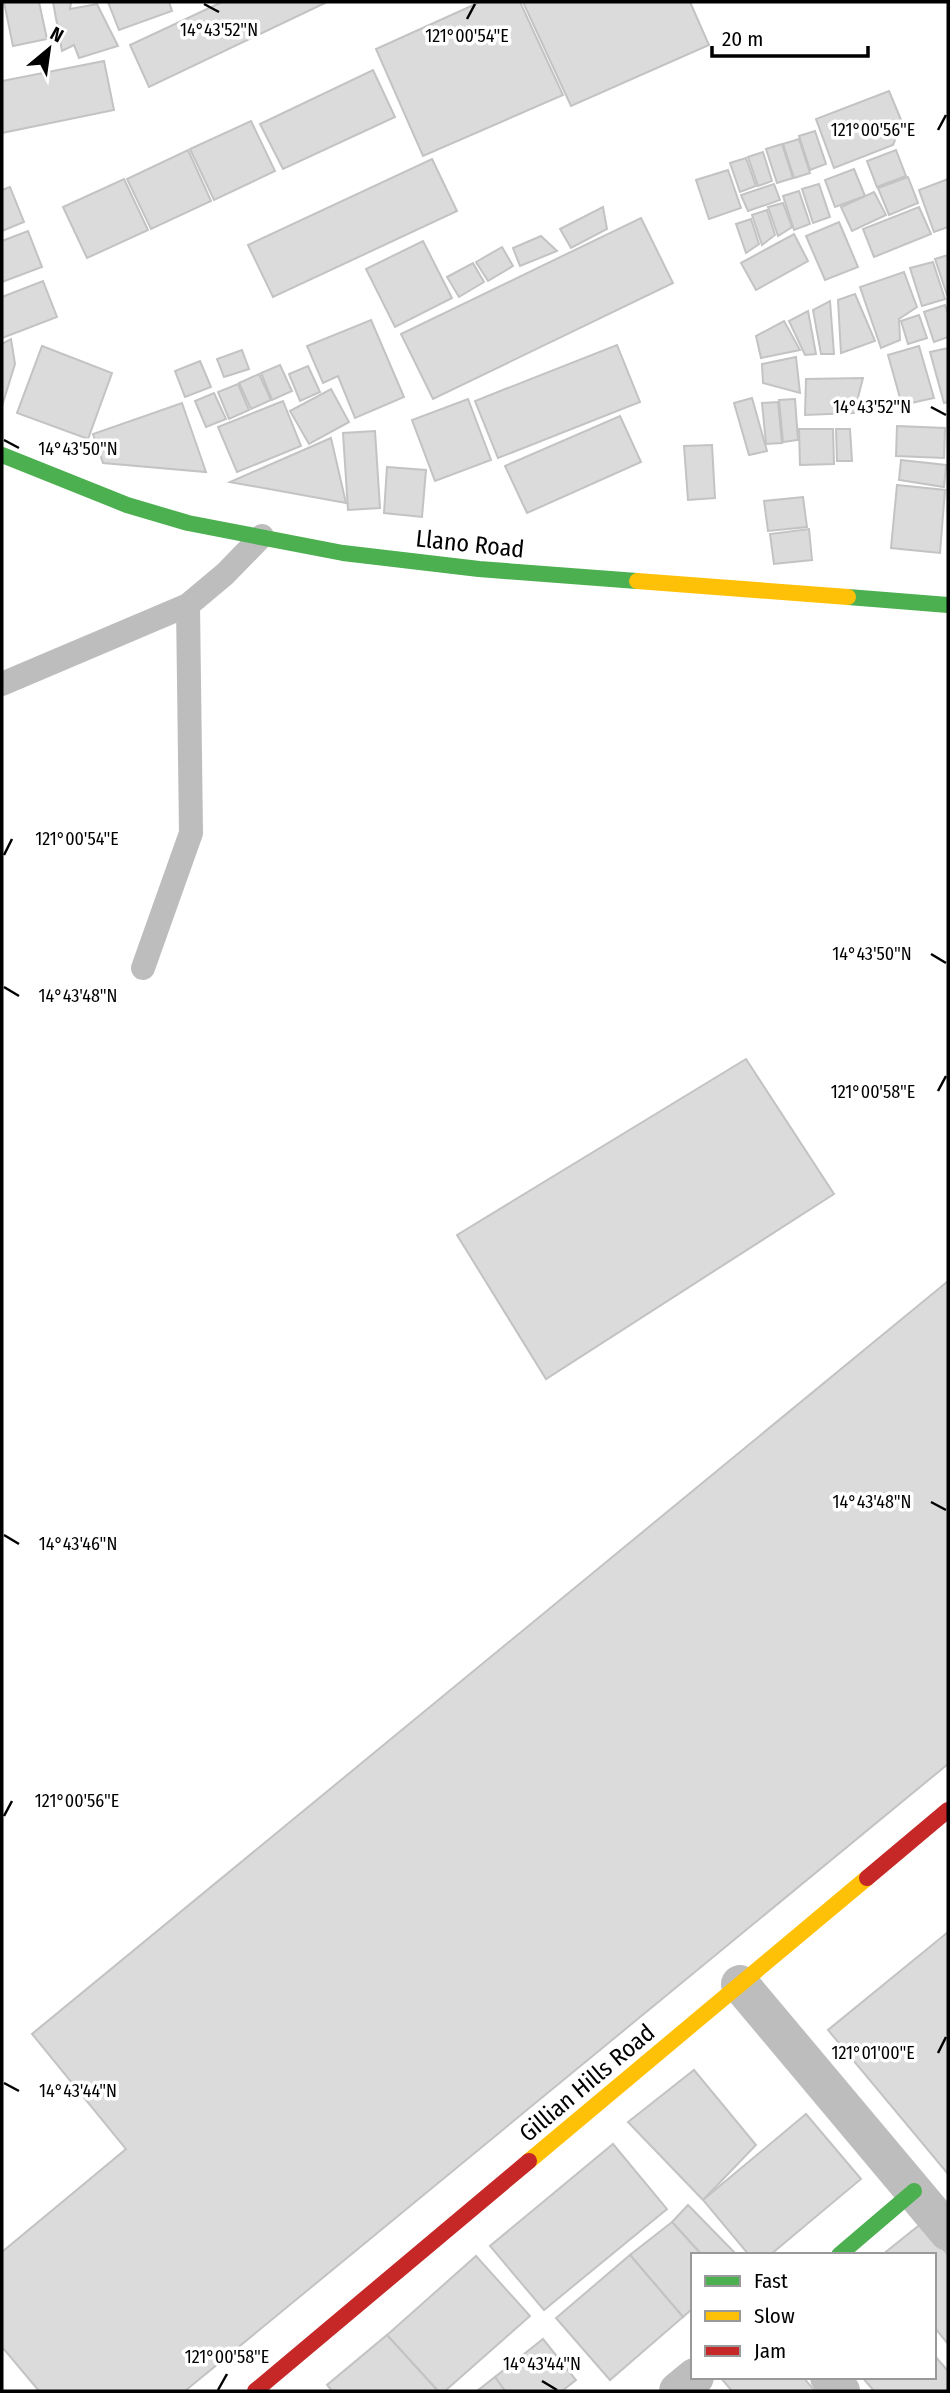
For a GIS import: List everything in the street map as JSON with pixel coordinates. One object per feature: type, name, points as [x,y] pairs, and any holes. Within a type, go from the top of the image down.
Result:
[{"type":"street","name":"Llano Road","points":[[2,455],[127,505],[188,523],[343,553],[479,569],[948,605]]},
{"type":"street","name":"Gillian Hills Road","points":[[255,2391],[948,1810]]},
{"type":"street","points":[[740,1984],[948,2232]]},
{"type":"street","points":[[841,2253],[914,2191]]},
{"type":"street","points":[[678,2391],[693,2379]]},
{"type":"lane","points":[[2,684],[188,605],[225,574],[261,536]]},
{"type":"lane","points":[[143,968],[191,833],[188,605]]},
{"type":"building","points":[[4,2],[39,2],[47,39],[13,46]]},
{"type":"building","points":[[53,2],[71,2],[70,9],[97,4],[118,46],[79,58],[74,45],[62,51]]},
{"type":"building","points":[[108,2],[169,2],[172,11],[119,30]]},
{"type":"building","points":[[222,2],[327,2],[149,87],[130,45]]},
{"type":"building","points":[[480,2],[520,2],[563,95],[423,156],[376,49]]},
{"type":"building","points":[[523,2],[690,2],[709,45],[571,106]]},
{"type":"building","points":[[104,61],[114,110],[2,133],[2,81]]},
{"type":"building","points":[[373,70],[395,117],[283,169],[260,124]]},
{"type":"building","points":[[889,91],[902,122],[893,145],[834,168],[816,119]]},
{"type":"building","points":[[251,121],[275,171],[214,200],[190,149]]},
{"type":"building","points":[[815,131],[826,164],[810,170],[799,136]]},
{"type":"building","points":[[799,139],[810,173],[794,178],[783,144]]},
{"type":"building","points":[[782,144],[793,178],[777,183],[766,149]]},
{"type":"building","points":[[188,150],[211,201],[151,229],[127,179]]},
{"type":"building","points":[[896,150],[906,176],[877,187],[867,161]]},
{"type":"building","points":[[763,152],[772,181],[758,186],[748,157]]},
{"type":"building","points":[[746,158],[756,186],[740,192],[730,163]]},
{"type":"building","points":[[432,159],[457,211],[273,297],[248,245]]},
{"type":"building","points":[[854,169],[865,196],[835,207],[825,180]]},
{"type":"building","points":[[728,170],[741,208],[709,219],[696,180]]},
{"type":"building","points":[[908,177],[918,203],[889,215],[878,188]]},
{"type":"building","points":[[124,179],[148,230],[87,258],[63,207]]},
{"type":"building","points":[[948,179],[948,227],[934,232],[919,190]]},
{"type":"building","points":[[774,184],[780,200],[748,211],[741,195]]},
{"type":"building","points":[[819,184],[830,217],[813,223],[802,189]]},
{"type":"building","points":[[10,187],[24,222],[2,231],[2,190]]},
{"type":"building","points":[[799,191],[810,224],[794,230],[783,196]]},
{"type":"building","points":[[874,192],[886,215],[852,231],[841,207]]},
{"type":"building","points":[[783,203],[792,227],[778,236],[768,207]]},
{"type":"building","points":[[603,207],[607,229],[571,248],[560,229]]},
{"type":"building","points":[[919,207],[931,234],[874,257],[863,229]]},
{"type":"building","points":[[767,210],[775,235],[762,245],[752,215]]},
{"type":"building","points":[[641,218],[673,283],[433,399],[401,334]]},
{"type":"building","points":[[751,219],[759,244],[746,253],[736,224]]},
{"type":"building","points":[[839,222],[858,267],[825,280],[806,236]]},
{"type":"building","points":[[28,231],[42,267],[2,282],[2,241]]},
{"type":"building","points":[[794,234],[808,261],[756,290],[741,263]]},
{"type":"building","points":[[541,236],[557,251],[520,266],[513,248]]},
{"type":"building","points":[[423,241],[452,298],[395,327],[366,269]]},
{"type":"building","points":[[502,247],[513,266],[488,281],[476,262]]},
{"type":"building","points":[[948,255],[948,295],[947,295],[935,259]]},
{"type":"building","points":[[933,262],[945,299],[922,306],[910,268]]},
{"type":"building","points":[[473,263],[484,282],[459,297],[447,277]]},
{"type":"building","points":[[904,272],[917,307],[899,319],[900,340],[881,348],[860,287]]},
{"type":"building","points":[[43,281],[57,317],[2,338],[2,297]]},
{"type":"building","points":[[855,294],[875,341],[841,353],[838,300]]},
{"type":"building","points":[[830,301],[834,354],[821,354],[813,310]]},
{"type":"building","points":[[945,305],[948,314],[948,337],[934,342],[924,312]]},
{"type":"building","points":[[808,311],[816,354],[805,355],[789,321]]},
{"type":"building","points":[[919,315],[927,338],[908,344],[901,321]]},
{"type":"building","points":[[371,320],[404,397],[355,418],[338,376],[323,383],[307,346]]},
{"type":"building","points":[[784,321],[800,350],[761,358],[756,336]]},
{"type":"building","points":[[11,339],[15,364],[2,406],[2,344]]},
{"type":"building","points":[[617,345],[640,402],[498,458],[475,401]]},
{"type":"building","points":[[42,346],[112,373],[88,439],[17,413]]},
{"type":"building","points":[[919,346],[934,398],[902,405],[888,355]]},
{"type":"building","points":[[948,348],[948,402],[944,403],[930,352]]},
{"type":"building","points":[[242,350],[249,369],[224,377],[217,359]]},
{"type":"building","points":[[796,357],[800,393],[763,383],[762,364]]},
{"type":"building","points":[[200,361],[211,387],[185,397],[175,371]]},
{"type":"building","points":[[280,365],[292,391],[272,400],[261,373]]},
{"type":"building","points":[[308,366],[320,392],[300,401],[289,374]]},
{"type":"building","points":[[259,374],[271,400],[251,409],[239,383]]},
{"type":"building","points":[[863,378],[854,413],[805,415],[806,379]]},
{"type":"building","points":[[238,384],[249,410],[229,419],[218,392]]},
{"type":"building","points":[[331,389],[349,422],[309,444],[290,411]]},
{"type":"building","points":[[214,393],[226,419],[206,427],[195,401]]},
{"type":"building","points":[[752,398],[767,451],[749,455],[734,403]]},
{"type":"building","points":[[468,399],[491,460],[435,481],[412,420]]},
{"type":"building","points":[[795,399],[798,440],[783,442],[779,400]]},
{"type":"building","points":[[283,401],[301,446],[237,472],[218,427]]},
{"type":"building","points":[[778,402],[782,443],[766,444],[762,403]]},
{"type":"building","points":[[182,403],[206,472],[103,463],[93,434]]},
{"type":"building","points":[[620,416],[641,462],[527,513],[505,466]]},
{"type":"building","points":[[897,426],[945,428],[944,458],[896,456]]},
{"type":"building","points":[[799,429],[833,429],[834,464],[800,465]]},
{"type":"building","points":[[836,429],[850,429],[852,461],[837,461]]},
{"type":"building","points":[[375,431],[380,508],[348,510],[343,433]]},
{"type":"building","points":[[331,438],[346,503],[230,482]]},
{"type":"building","points":[[712,445],[715,498],[688,500],[684,446]]},
{"type":"building","points":[[901,460],[946,465],[944,487],[899,480]]},
{"type":"building","points":[[387,467],[426,470],[422,517],[384,513]]},
{"type":"building","points":[[897,485],[945,490],[940,553],[891,548]]},
{"type":"building","points":[[803,497],[807,527],[768,531],[764,501]]},
{"type":"building","points":[[809,529],[812,560],[774,564],[770,534]]},
{"type":"building","points":[[746,1059],[834,1194],[546,1379],[457,1235]]},
{"type":"building","points":[[948,1281],[948,1764],[185,2391],[39,2391],[2,2347],[2,2252],[126,2149],[32,2034]]},
{"type":"building","points":[[948,1932],[948,2174],[828,2030]]},
{"type":"building","points":[[694,2070],[756,2145],[703,2200],[628,2122]]},
{"type":"building","points":[[806,2114],[861,2179],[772,2253],[747,2253],[703,2200]]},
{"type":"building","points":[[613,2144],[667,2209],[544,2310],[490,2246]]},
{"type":"building","points":[[688,2205],[735,2253],[700,2253],[672,2222]]},
{"type":"building","points":[[672,2222],[700,2253],[691,2253],[691,2310],[683,2317],[630,2255]]},
{"type":"building","points":[[922,2223],[948,2255],[948,2344],[936,2329],[936,2253],[884,2253]]},
{"type":"building","points":[[630,2255],[683,2317],[610,2380],[556,2318]]},
{"type":"building","points":[[476,2256],[530,2316],[445,2391],[438,2391],[387,2335]]},
{"type":"building","points":[[387,2335],[438,2391],[332,2391],[327,2385]]},
{"type":"building","points":[[543,2339],[576,2380],[562,2391],[505,2391],[495,2377]]},
{"type":"building","points":[[936,2357],[948,2371],[948,2391],[874,2391],[864,2379],[936,2379]]},
{"type":"building","points":[[495,2377],[505,2391],[477,2391]]},
{"type":"building","points":[[722,2379],[805,2379],[815,2391],[732,2391]]},
{"type":"traffic: fast","points":[[2,455],[127,505],[188,523],[343,553],[479,569],[637,581]]},
{"type":"traffic: fast","points":[[848,597],[948,605]]},
{"type":"traffic: fast","points":[[841,2253],[914,2191]]},
{"type":"traffic: slow","points":[[637,581],[848,597]]},
{"type":"traffic: slow","points":[[529,2161],[867,1878]]},
{"type":"traffic: jam","points":[[867,1878],[948,1810]]},
{"type":"traffic: jam","points":[[255,2391],[529,2161]]}]
